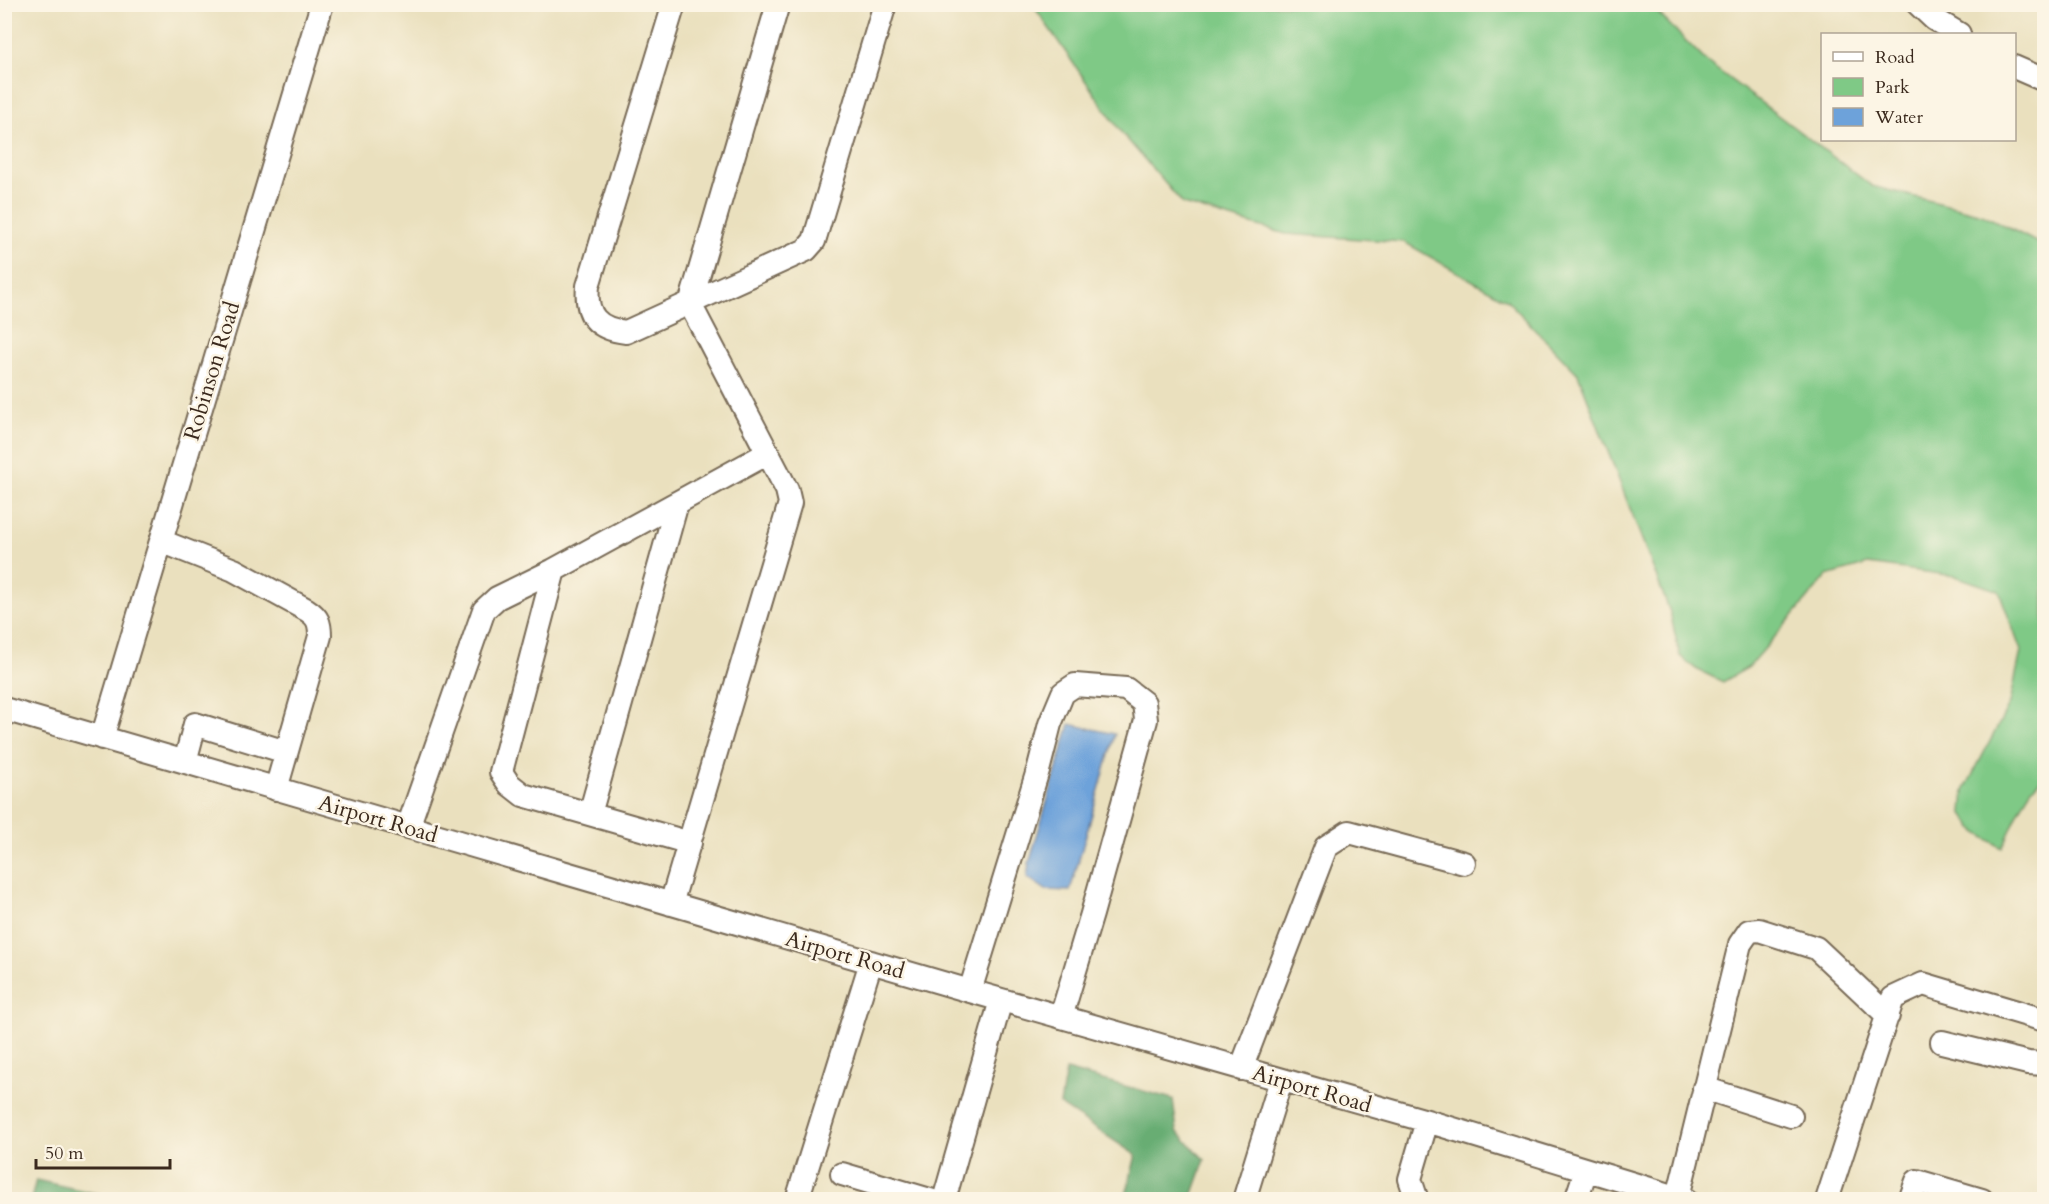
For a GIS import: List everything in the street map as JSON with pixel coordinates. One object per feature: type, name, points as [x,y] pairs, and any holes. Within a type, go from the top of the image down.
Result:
[{"type":"street","name":"Robinson Road","points":[[102,738],[321,4]]},
{"type":"street","points":[[674,4],[588,286],[586,304],[596,321],[608,330],[626,332],[806,250],[814,241],[885,4]]},
{"type":"street","points":[[671,904],[790,503],[787,490],[690,304],[778,4]]},
{"type":"street","points":[[1918,4],[1934,19],[1957,33]]},
{"type":"street","points":[[2016,68],[2044,80]]},
{"type":"street","points":[[408,827],[484,610],[497,598],[554,570],[768,453]]},
{"type":"street","points":[[590,814],[677,503]]},
{"type":"street","points":[[161,541],[234,570],[307,610],[320,624],[320,636],[276,789]]},
{"type":"street","points":[[554,570],[501,772],[509,784],[523,795],[690,843]]},
{"type":"street","points":[[970,991],[1039,767],[1050,724],[1063,693],[1075,685],[1126,689],[1144,704],[1146,720],[1092,914],[1060,1017]]},
{"type":"street","name":"Airport Road","points":[[4,709],[1001,1000],[1427,1121],[1682,1198]]},
{"type":"street","points":[[184,762],[195,724],[286,752]]},
{"type":"street","points":[[1241,1069],[1326,847],[1349,832],[1464,863]]},
{"type":"street","points":[[1682,1198],[1704,1088],[1740,944],[1749,931],[1759,930],[1816,948],[1888,1016]]},
{"type":"street","points":[[797,1200],[870,962]]},
{"type":"street","points":[[1827,1200],[1893,998],[1923,984],[2044,1020]]},
{"type":"street","points":[[944,1200],[1001,1000]]},
{"type":"street","points":[[1942,1042],[2028,1063],[2044,1064]]},
{"type":"street","points":[[1244,1200],[1281,1080]]},
{"type":"street","points":[[1704,1088],[1791,1116]]},
{"type":"street","points":[[1417,1200],[1410,1179],[1427,1121]]},
{"type":"street","points":[[1576,1200],[1586,1170]]},
{"type":"street","points":[[842,1174],[930,1200]]},
{"type":"street","points":[[1910,1200],[1917,1180],[1982,1200]]},
{"type":"green space","points":[[1033,5],[1650,5],[1707,62],[1872,186],[1982,214],[2044,246],[2044,778],[2037,783],[2025,799],[2002,848],[1976,832],[1962,812],[1964,791],[2010,703],[2021,651],[1999,591],[1955,576],[1868,564],[1827,576],[1749,667],[1723,682],[1696,669],[1680,656],[1670,612],[1578,374],[1507,300],[1404,242],[1286,234],[1183,204],[1121,132]]},
{"type":"green space","points":[[1066,1070],[1173,1099],[1177,1131],[1205,1160],[1191,1199],[1125,1199],[1136,1155],[1060,1105]]},
{"type":"green space","points":[[36,1180],[120,1199],[31,1199]]},
{"type":"water","points":[[1070,724],[1115,734],[1070,891],[1046,890],[1027,877],[1029,863]]}]
